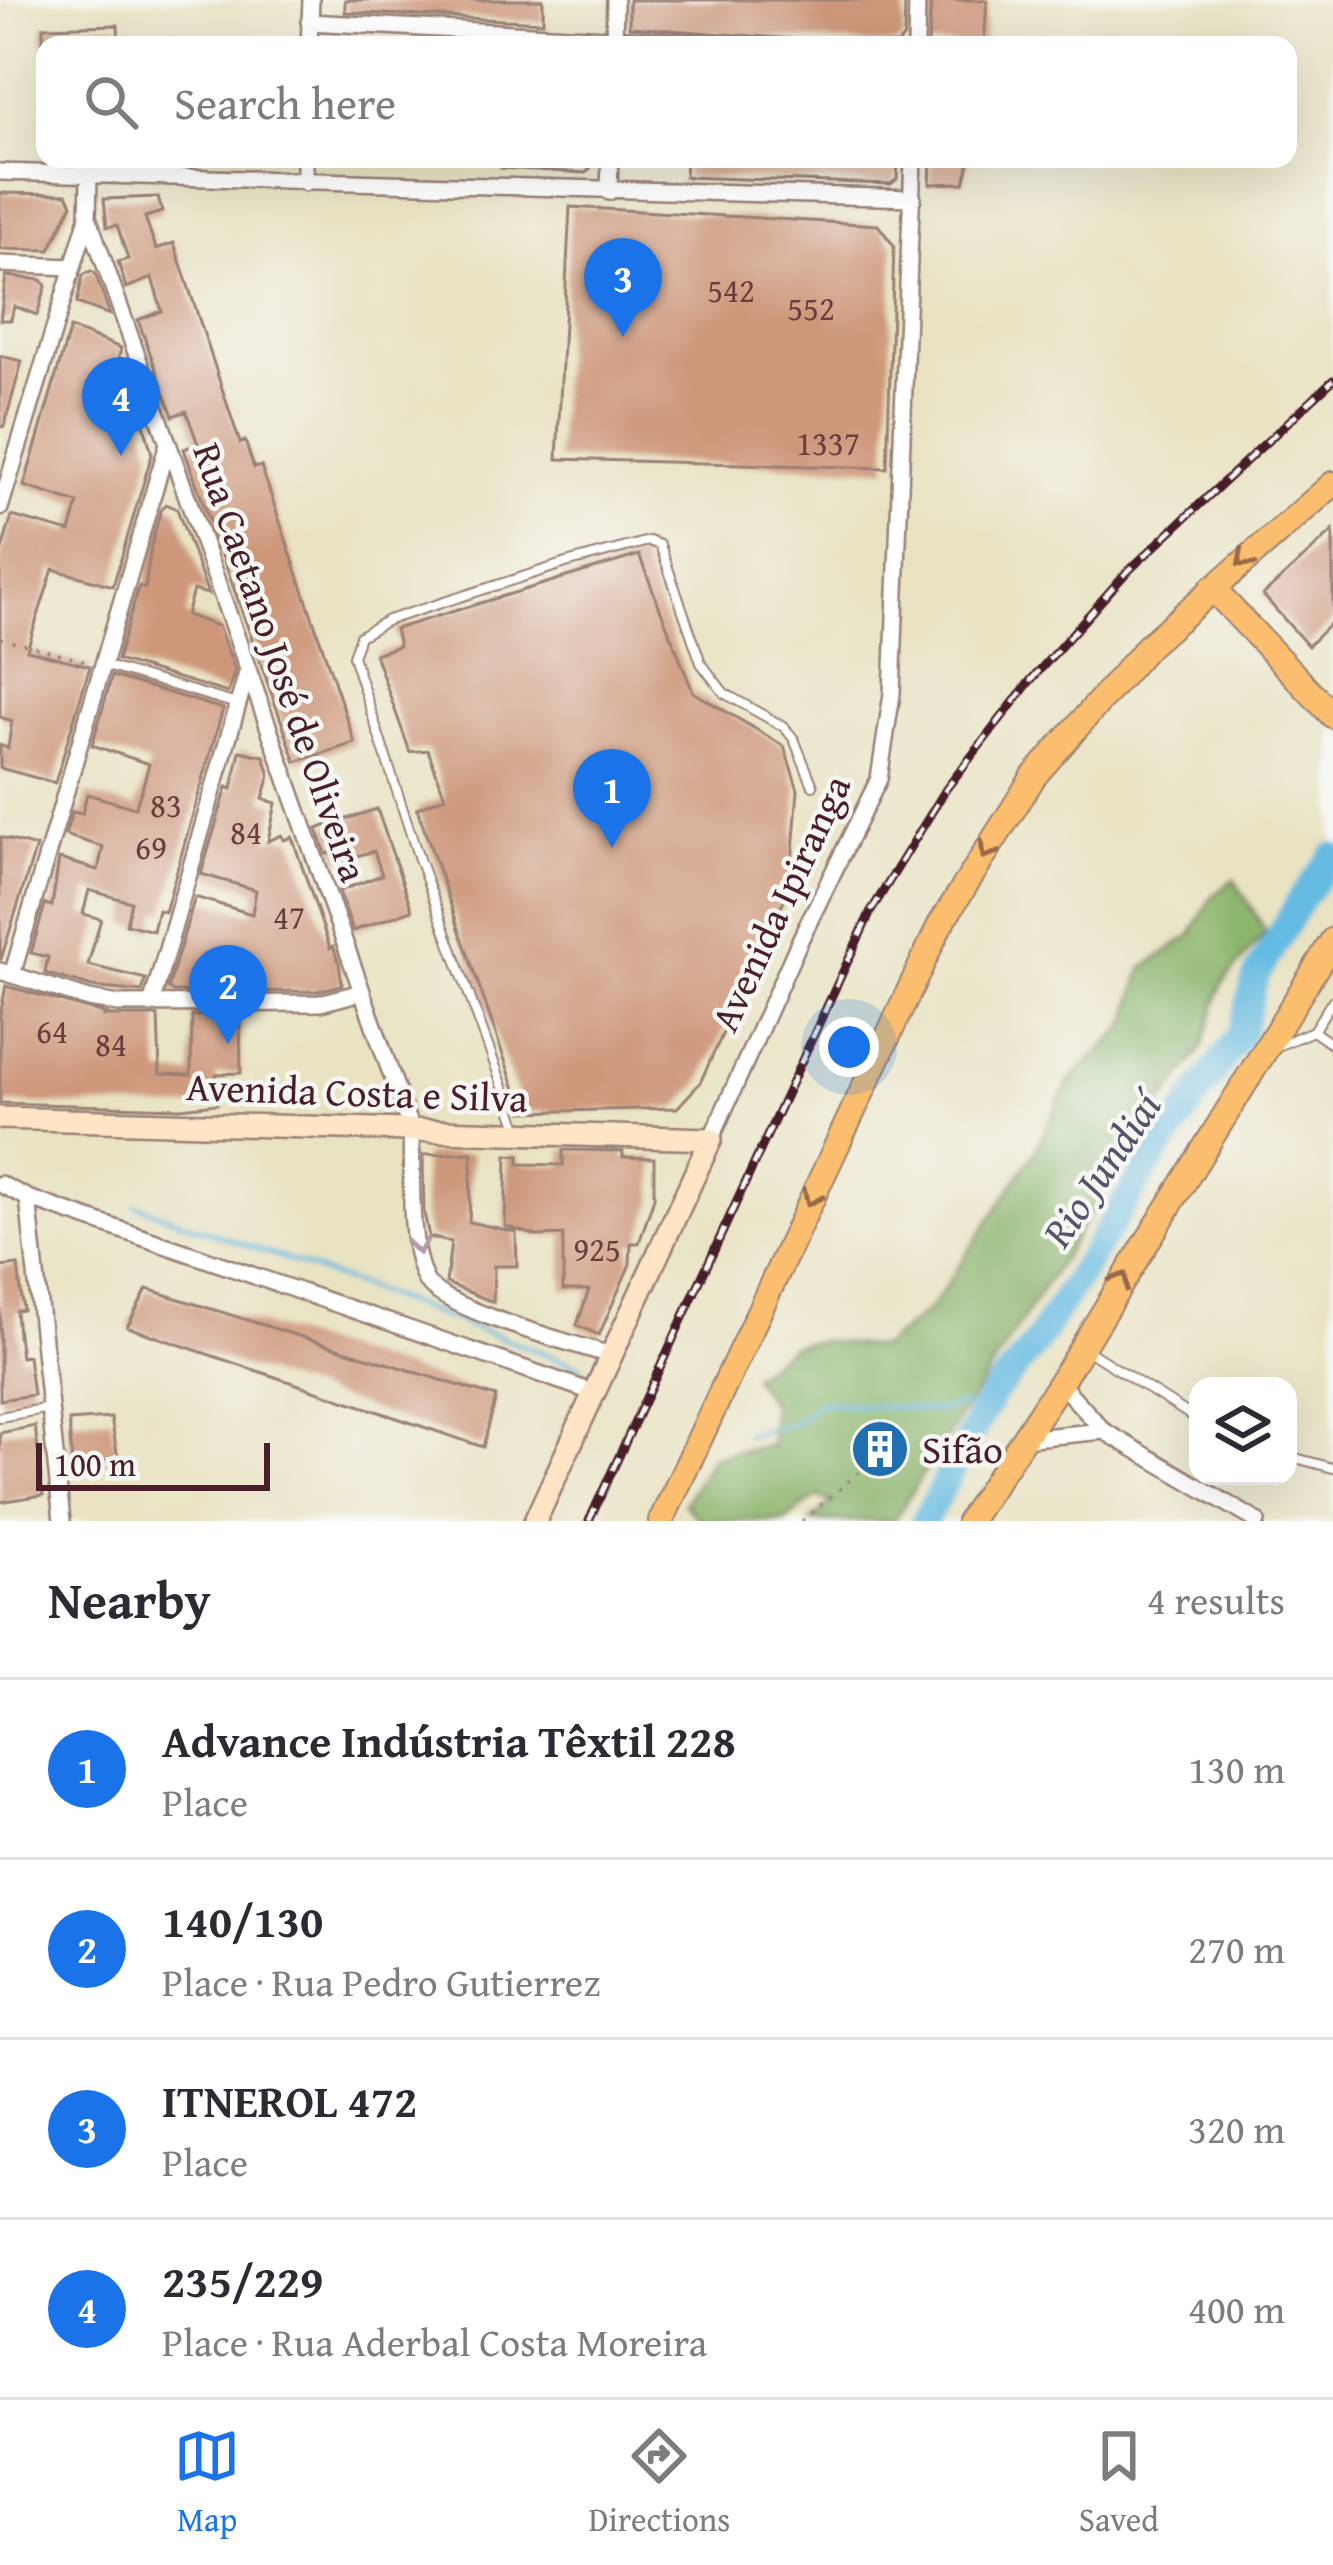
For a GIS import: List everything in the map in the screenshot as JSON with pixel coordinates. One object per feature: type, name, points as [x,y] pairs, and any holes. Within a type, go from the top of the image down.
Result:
[{"type":"main road","points":[[661,1521],[940,925],[1034,776],[1148,646],[1333,484]]},
{"type":"main road","points":[[1212,588],[1333,716]]},
{"type":"main road","points":[[969,1521],[1060,1383],[1333,940]]},
{"type":"main road","name":"Avenida Costa e Silva","points":[[0,1118],[711,1139]]},
{"type":"main road","name":"Avenida Ipiranga","points":[[535,1521],[711,1139]]},
{"type":"street","points":[[309,36],[310,0]]},
{"type":"street","points":[[614,36],[615,0]]},
{"type":"street","points":[[916,36],[917,0]]},
{"type":"street","points":[[309,22],[534,36]]},
{"type":"street","points":[[304,183],[305,168]]},
{"type":"street","points":[[609,192],[610,168]]},
{"type":"street","name":"Avenida Ipiranga","points":[[711,1139],[879,779],[892,694],[914,168]]},
{"type":"street","points":[[0,172],[913,198]]},
{"type":"street","points":[[0,508],[88,217],[89,176]]},
{"type":"street","name":"Rua Caetano José de Oliveira","points":[[88,217],[411,1130],[416,1253],[427,1284],[456,1305],[612,1359]]},
{"type":"street","points":[[0,264],[72,267]]},
{"type":"street","points":[[168,443],[6,973],[89,999],[151,1005],[320,1003],[362,992]]},
{"type":"street","points":[[151,1005],[248,671]]},
{"type":"street","points":[[0,1184],[28,1198],[597,1389]]},
{"type":"street","points":[[28,1198],[62,1521]]},
{"type":"street","points":[[1060,1383],[1104,1431],[1257,1521]]},
{"type":"street","points":[[1022,1439],[1104,1431]]},
{"type":"lane","points":[[520,1133],[419,860],[353,656],[360,636],[388,620],[566,562],[649,541],[660,545],[701,663],[716,686],[784,727],[794,739],[813,786]]},
{"type":"lane","points":[[103,665],[238,704]]},
{"type":"lane","points":[[1264,1052],[1313,1031],[1333,1000]]},
{"type":"lane","points":[[1313,1031],[1333,1046]]},
{"type":"lane","points":[[1080,1346],[1189,1414]]},
{"type":"lane","points":[[0,1417],[50,1408]]},
{"type":"lane","points":[[1297,1458],[1333,1468]]},
{"type":"path","points":[[0,638],[103,665]]},
{"type":"path","points":[[802,1521],[871,1462]]},
{"type":"green space","points":[[1234,879],[1266,932],[1222,984],[1202,1048],[1155,1113],[893,1521],[811,1521],[832,1502],[817,1496],[785,1521],[701,1521],[684,1504],[713,1456],[771,1445],[772,1405],[752,1376],[793,1345],[825,1341],[881,1348],[931,1308],[1034,1153],[1069,1082],[1127,1025],[1142,969],[1191,935],[1213,896]]},
{"type":"building","points":[[345,0],[543,0],[543,22],[345,12]]},
{"type":"building","points":[[629,0],[905,0],[904,36],[754,36],[629,27]]},
{"type":"building","points":[[931,0],[987,0],[985,36],[929,36]]},
{"type":"building","points":[[118,25],[119,36],[43,36],[43,27]]},
{"type":"building","points":[[501,168],[590,168],[586,173]]},
{"type":"building","points":[[686,168],[898,168],[897,179],[891,184],[685,177]]},
{"type":"building","points":[[931,168],[968,168],[964,183],[930,184]]},
{"type":"building","points":[[0,193],[67,194],[72,204],[50,250],[0,249]]},
{"type":"building","points":[[158,197],[162,212],[145,217],[156,249],[174,243],[240,443],[245,441],[254,468],[261,466],[355,743],[296,762],[184,449],[198,444],[186,411],[173,416],[138,320],[162,311],[152,278],[126,288],[118,262],[128,259],[117,225],[107,227],[104,199]]},
{"type":"building","points":[[570,207],[878,225],[894,246],[887,468],[557,459]]},
{"type":"building","points":[[91,271],[110,315],[77,303],[83,275]]},
{"type":"building","points":[[6,276],[42,280],[46,286],[37,315],[14,306],[11,320],[0,320]]},
{"type":"building","points":[[70,328],[121,348],[116,370],[130,373],[152,454],[113,586],[53,569],[27,650],[90,666],[55,783],[0,768],[0,745],[8,748],[12,721],[0,717],[0,556],[12,516],[70,532],[78,503],[24,486]]},
{"type":"building","points":[[0,356],[22,361],[4,427],[0,426]]},
{"type":"building","points":[[166,504],[177,509],[208,594],[193,590],[186,615],[218,626],[235,669],[228,693],[117,660],[139,586],[145,588],[151,546]]},
{"type":"building","points":[[1333,531],[1333,621],[1308,646],[1263,595]]},
{"type":"building","points":[[639,555],[693,692],[784,746],[798,790],[790,887],[700,1083],[677,1108],[523,1112],[417,808],[445,797],[428,750],[410,752],[375,654],[399,646],[395,629]]},
{"type":"building","points":[[112,676],[223,709],[165,912],[158,910],[153,931],[126,924],[131,902],[89,890],[83,914],[101,919],[88,965],[146,979],[142,992],[92,987],[45,973],[48,957],[31,953],[45,904],[52,906],[59,859],[98,870],[103,847],[65,835],[72,812],[82,814],[87,794],[135,808],[142,789],[149,764],[92,745]]},
{"type":"building","points":[[240,751],[264,756],[270,775],[263,799],[276,803],[268,841],[282,835],[284,840],[292,837],[339,963],[342,985],[318,991],[173,992],[168,988],[195,897],[252,914],[256,890],[201,874],[227,787],[232,789]]},
{"type":"building","points":[[377,809],[412,910],[353,931],[339,891],[382,875],[374,851],[339,861],[336,852],[326,854],[317,829]]},
{"type":"building","points":[[0,837],[36,847],[1,959],[0,959]]},
{"type":"building","points":[[6,986],[106,1014],[102,1016],[158,1016],[160,1074],[191,1075],[192,1016],[240,1015],[241,1073],[216,1074],[217,1104],[181,1108],[0,1103],[0,1015]]},
{"type":"building","points":[[563,1150],[623,1151],[623,1157],[654,1158],[654,1198],[639,1243],[631,1243],[630,1264],[599,1335],[577,1325],[589,1290],[563,1290],[563,1235],[537,1236],[505,1226],[507,1155],[519,1156],[519,1164],[563,1165]]},
{"type":"building","points":[[472,1153],[469,1222],[516,1232],[517,1266],[494,1266],[493,1302],[446,1283],[451,1242],[429,1237],[424,1212],[423,1155]]},
{"type":"building","points":[[18,1265],[23,1310],[16,1311],[18,1335],[21,1357],[28,1356],[33,1395],[0,1400],[0,1267]]},
{"type":"building","points":[[147,1289],[496,1397],[483,1447],[127,1327]]},
{"type":"building","points":[[111,1418],[118,1459],[72,1466],[69,1421]]},
{"type":"building","points":[[35,1426],[43,1495],[0,1502],[0,1433]]},
{"type":"building","name":"Sifão","points":[[885,1429],[900,1460],[876,1472],[860,1439]]},
{"type":"waterway","name":"Rio Jundiaí","points":[[924,1521],[992,1395],[1034,1346],[1145,1171],[1241,1033],[1256,976],[1301,899],[1333,856]]},
{"type":"waterway","points":[[136,1205],[582,1367]]},
{"type":"waterway","points":[[746,1435],[798,1422],[818,1402],[942,1411],[956,1405],[985,1409]]},
{"type":"railway","points":[[589,1521],[871,911],[946,789],[1030,681],[1125,574],[1333,380]]},
{"type":"place","name":"ITNEROL 472","points":[[623,337]]},
{"type":"place","name":"235/229","points":[[121,456]]},
{"type":"place","name":"Advance Indústria Têxtil 228","points":[[612,848]]},
{"type":"place","name":"140/130","points":[[228,1044]]},
{"type":"place","name":"Sifão","points":[[880,1449]]}]
